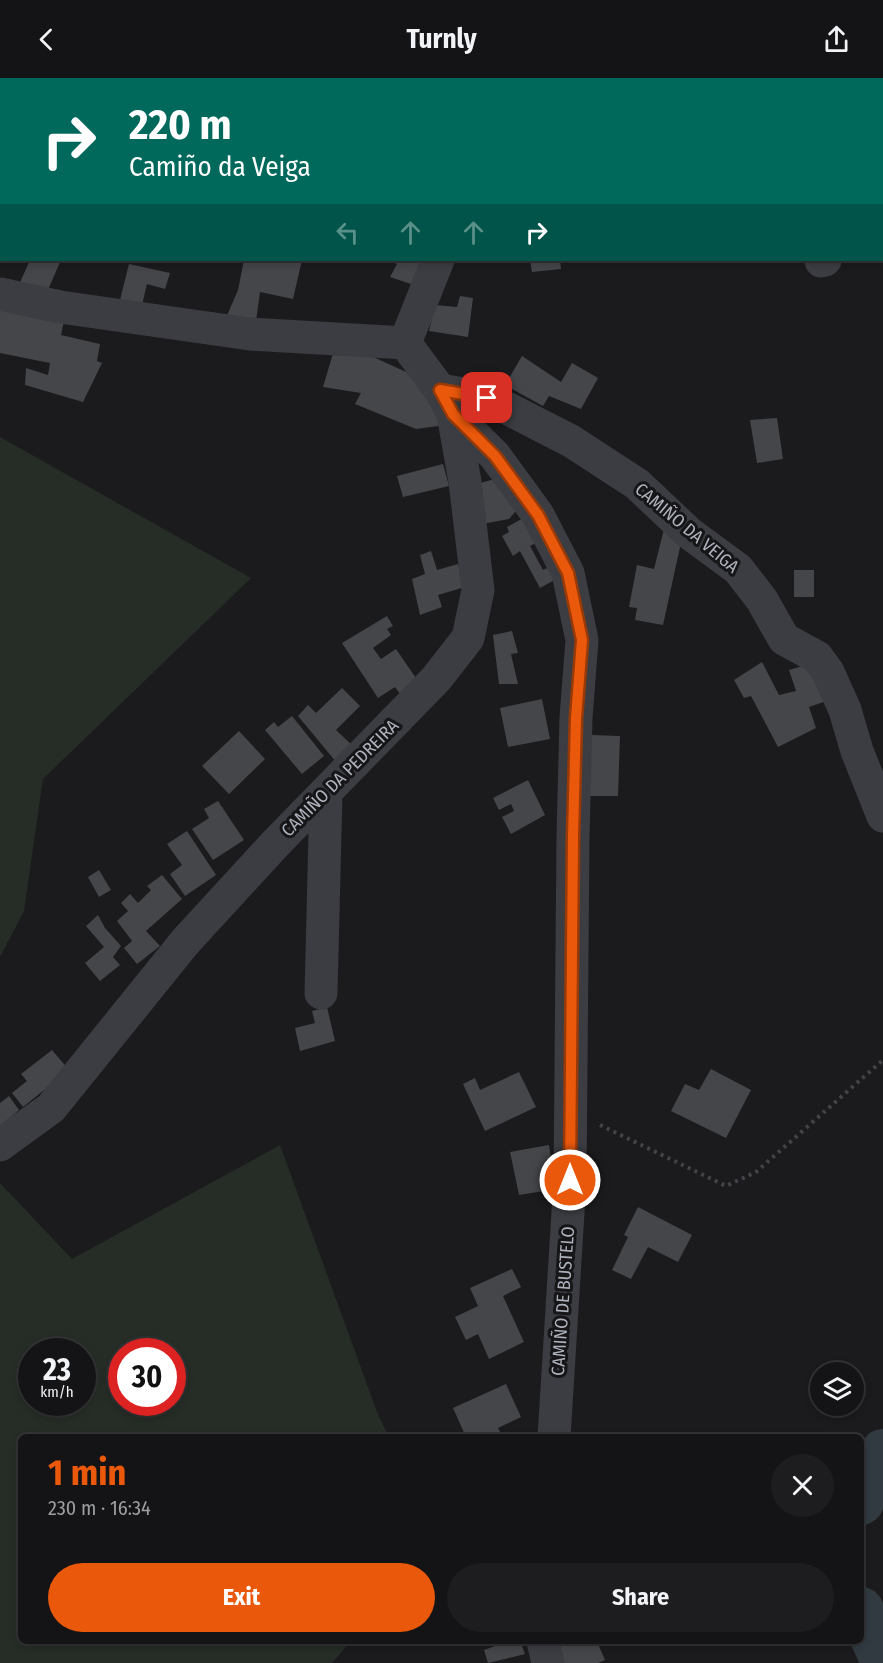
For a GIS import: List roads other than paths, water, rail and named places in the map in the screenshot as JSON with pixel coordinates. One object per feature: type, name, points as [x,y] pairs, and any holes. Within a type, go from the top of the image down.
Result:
[{"type":"street","points":[[0,294],[60,307],[250,334],[405,343],[438,261]]},
{"type":"street","name":"CAMIÑO DA PEDREIRA","points":[[0,1145],[51,1108],[185,942],[436,679],[468,638],[478,590],[465,482],[446,402],[405,343]]},
{"type":"street","name":"CAMIÑO DA VEIGA","points":[[446,402],[487,398],[571,441],[637,484],[689,533],[738,568],[762,600],[784,639],[817,657],[828,672],[845,710],[857,751],[883,816]]},
{"type":"street","name":"CAMIÑO DE BUSTELO","points":[[446,402],[495,456],[538,515],[568,573],[582,640],[576,718],[572,849],[570,1180],[554,1434]]},
{"type":"street","points":[[321,993],[326,793]]},
{"type":"street","points":[[544,1644],[548,1663]]},
{"type":"waterway","points":[[864,1495],[883,1452]]},
{"type":"waterway","points":[[864,1617],[883,1660]]}]
